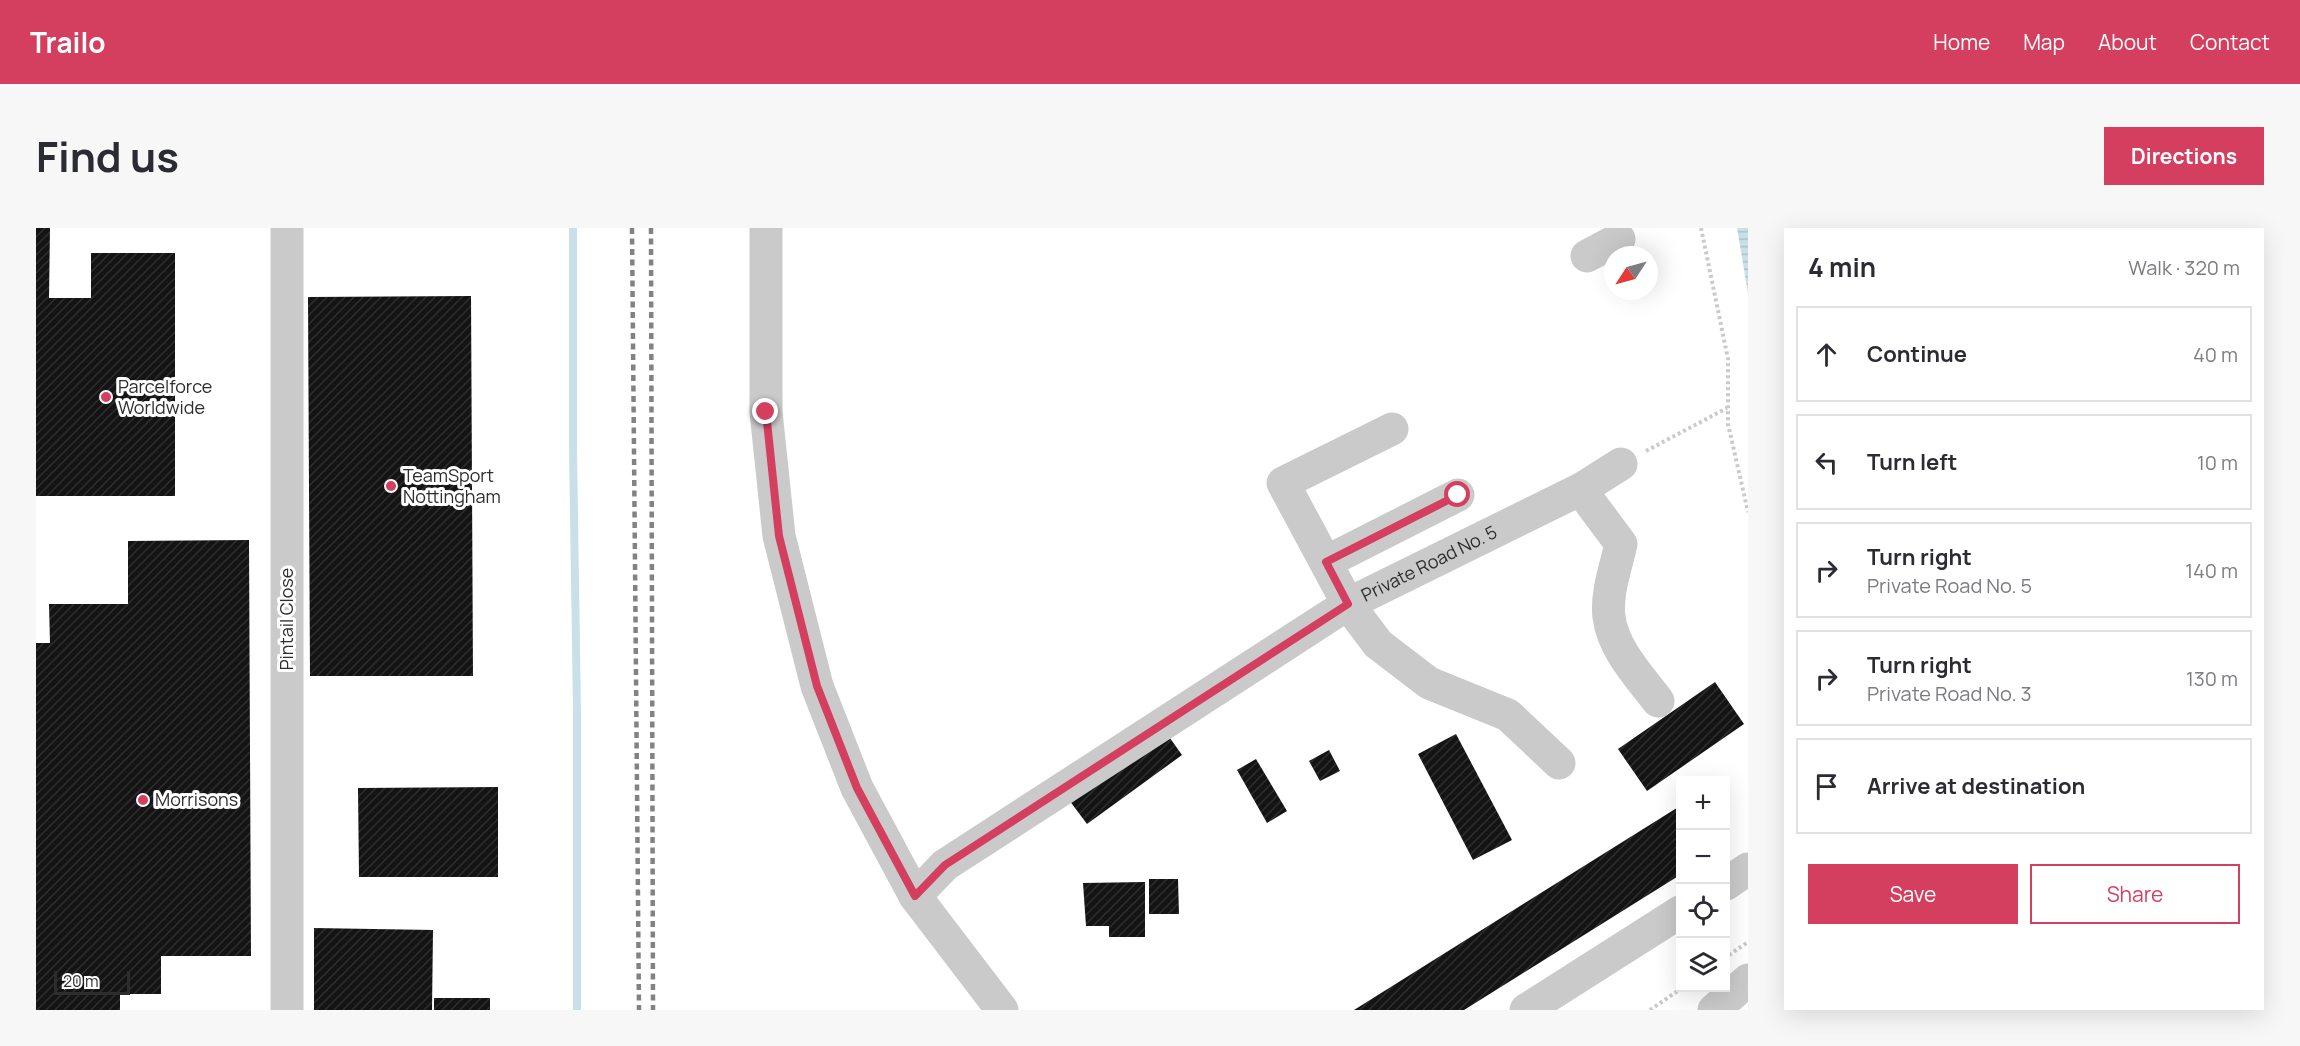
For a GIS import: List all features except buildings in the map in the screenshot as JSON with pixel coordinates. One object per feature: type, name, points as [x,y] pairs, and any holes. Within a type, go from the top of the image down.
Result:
[{"type":"street","name":"Pintail Close","points":[[287,228],[287,1010]]},
{"type":"street","points":[[766,228],[766,412],[779,536],[817,686],[857,788],[915,896],[1002,1010]]},
{"type":"street","points":[[1587,256],[1619,239]]},
{"type":"street","points":[[1392,429],[1283,483],[1348,604],[1378,644],[1429,683],[1508,715],[1559,763]]},
{"type":"street","name":"Private Road No. 5","points":[[915,896],[945,865],[1348,604],[1583,488],[1621,464]]},
{"type":"street","points":[[1583,488],[1589,501],[1621,544],[1610,588],[1609,618],[1619,648],[1658,701]]},
{"type":"street","points":[[1326,562],[1458,495]]},
{"type":"street","points":[[1730,881],[1748,869]]},
{"type":"street","points":[[1526,1010],[1676,915]]},
{"type":"street","points":[[1713,1010],[1748,980]]},
{"type":"path","points":[[1701,228],[1728,359],[1728,424],[1748,512]]},
{"type":"path","points":[[1621,464],[1727,408]]},
{"type":"path","points":[[1730,954],[1748,942]]},
{"type":"path","points":[[1650,1010],[1676,991]]},
{"type":"water","points":[[1737,228],[1748,228],[1748,293]]},
{"type":"waterway","points":[[573,228],[577,1010]]},
{"type":"railway","points":[[632,228],[639,1010]]},
{"type":"railway","points":[[651,228],[653,1010]]},
{"type":"place","name":"Parcelforce Worldwide","points":[[106,397]]},
{"type":"place","name":"TeamSport Nottingham","points":[[391,486]]},
{"type":"place","name":"Morrisons","points":[[143,800]]},
{"type":"route","points":[[766,412],[779,536],[817,686],[857,788],[915,896],[945,865],[1348,604],[1326,562],[1458,495]]}]
